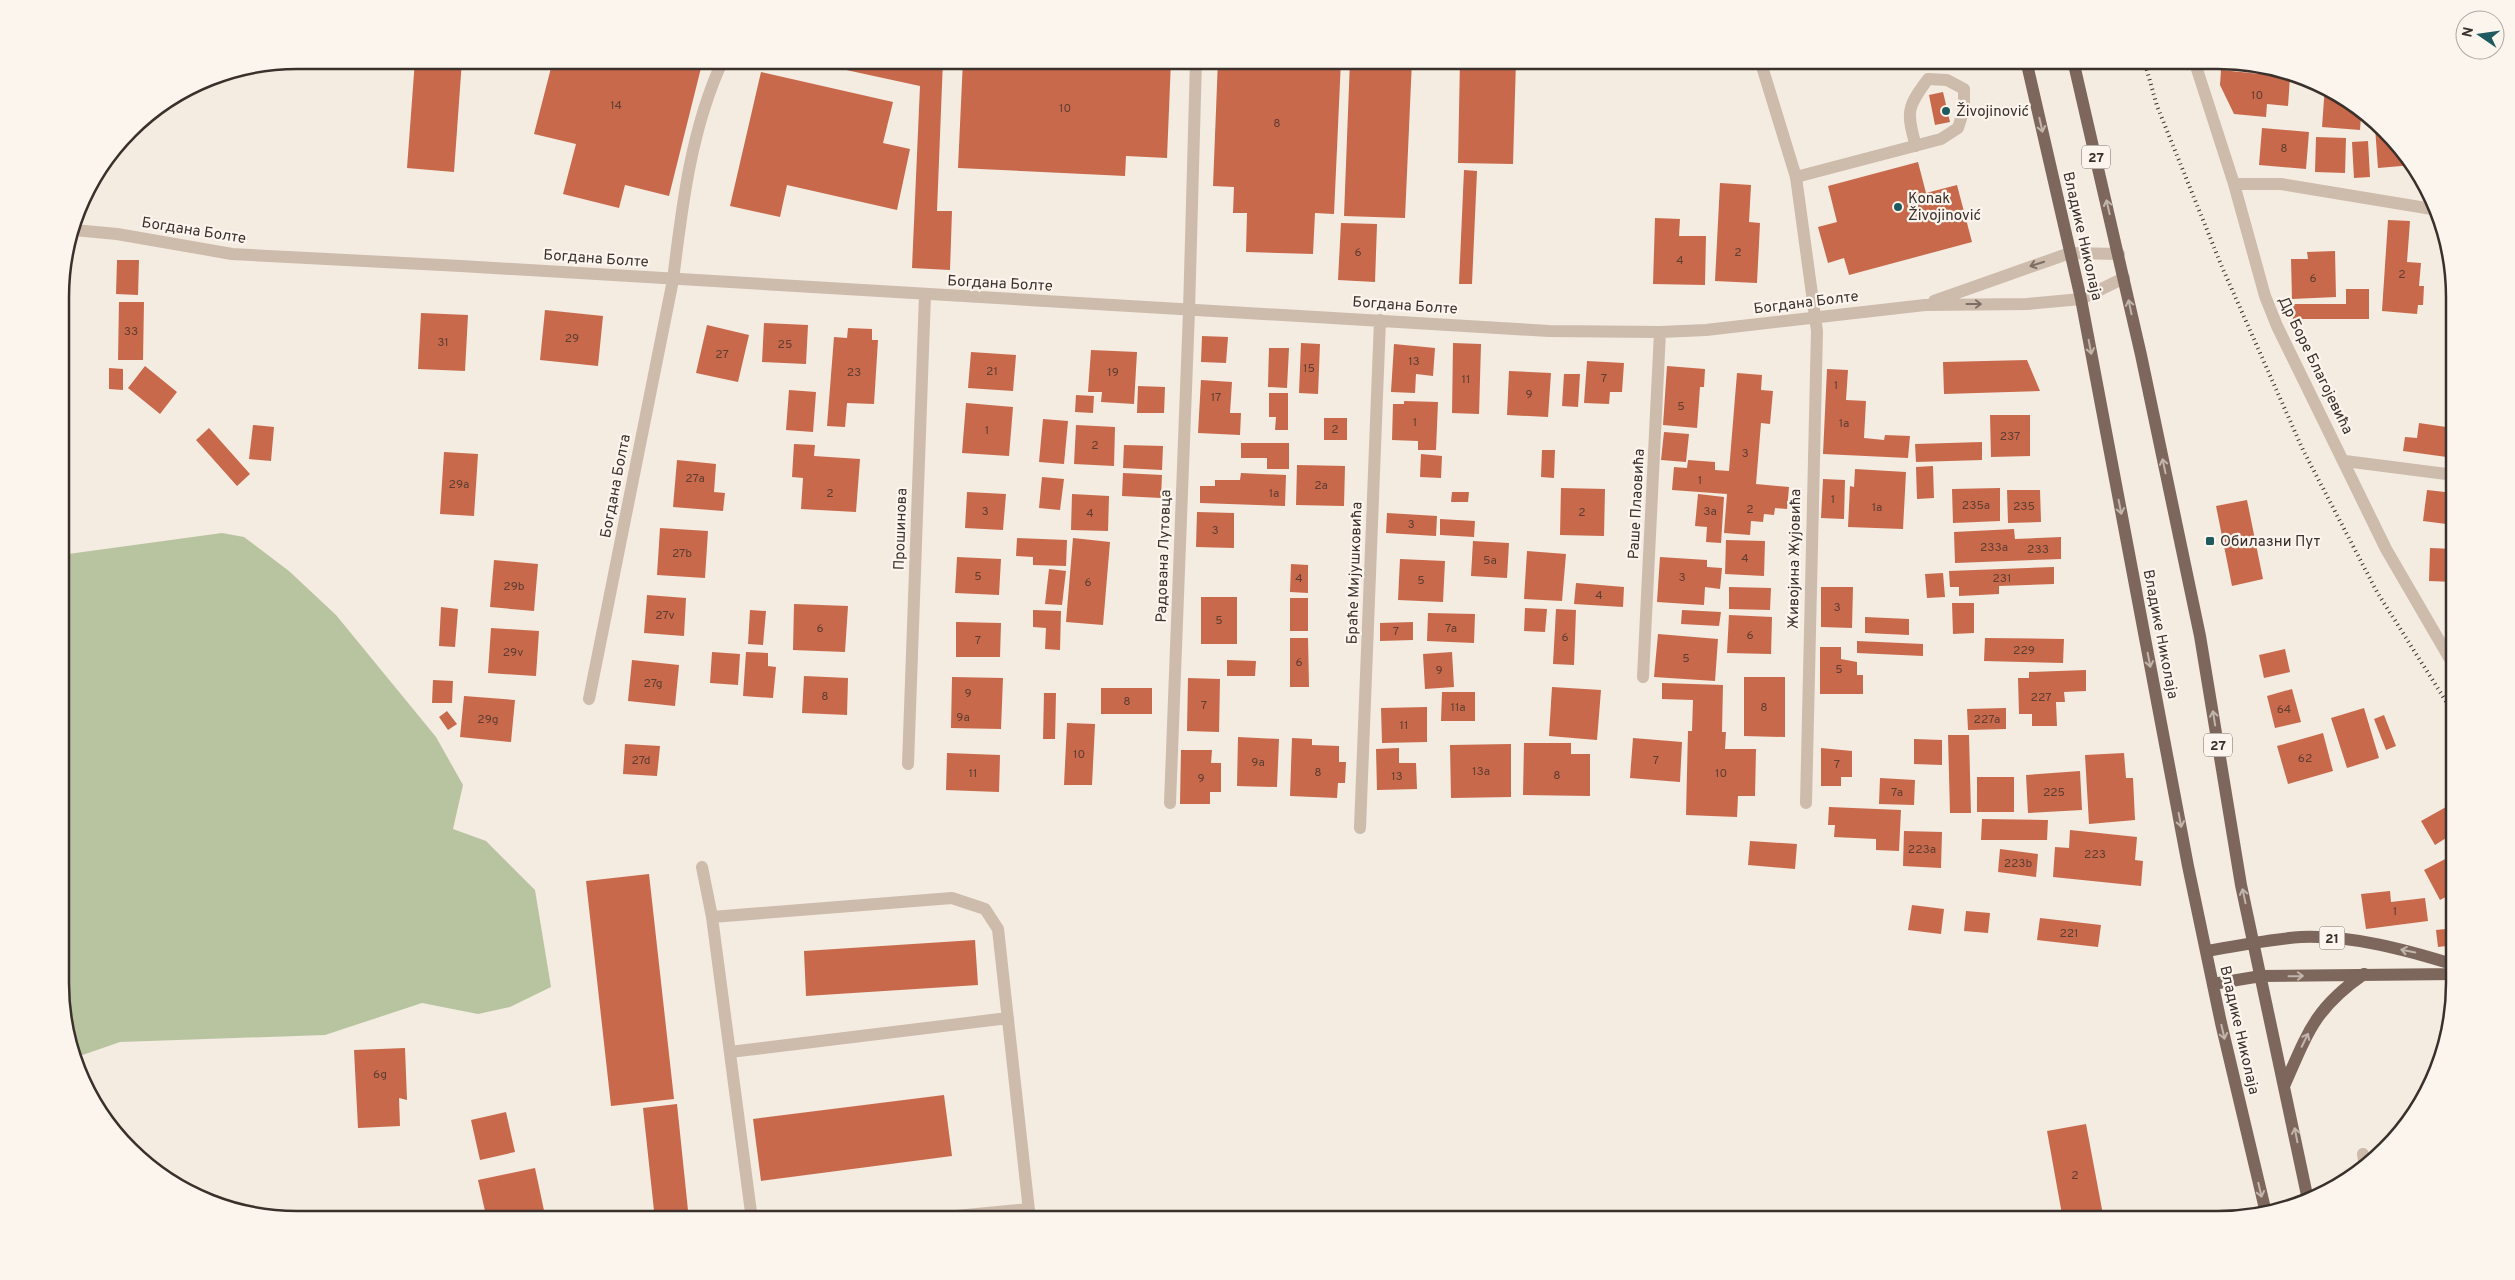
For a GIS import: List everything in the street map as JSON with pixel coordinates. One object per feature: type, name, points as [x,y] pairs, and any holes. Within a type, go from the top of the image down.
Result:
[{"type":"main road","name":"Владике Николаја","points":[[2028,69],[2081,299],[2206,951],[2264,1206]]},
{"type":"main road","name":"Владике Николаја","points":[[2075,69],[2119,254],[2200,636],[2253,943],[2286,1084],[2307,1193]]},
{"type":"main road","name":"21","points":[[2206,951],[2300,937],[2328,938],[2411,951],[2446,962]]},
{"type":"main road","points":[[2286,1084],[2303,1043],[2320,1012],[2341,990],[2364,974]]},
{"type":"main road","points":[[2213,984],[2261,976],[2446,974]]},
{"type":"street","name":"Богдана Болта","points":[[589,699],[673,280],[684,197],[712,83],[719,69]]},
{"type":"street","name":"Радована Лутовца","points":[[1170,802],[1189,311],[1196,69]]},
{"type":"street","name":"Живојина Жујовића","points":[[1763,69],[1796,177],[1815,316],[1818,361],[1812,478],[1806,803]]},
{"type":"street","name":"Др Боре Благојевића","points":[[2197,69],[2234,184],[2265,296],[2277,326],[2345,461],[2386,549],[2446,652]]},
{"type":"street","points":[[1796,177],[1916,146],[1941,139],[1958,128],[1964,110],[1964,89],[1947,80],[1928,79],[1911,101],[1909,121],[1916,146]]},
{"type":"street","points":[[2234,184],[2281,184],[2428,208]]},
{"type":"street","name":"Богдана Болте","points":[[79,230],[118,234],[232,254],[1548,331],[1660,332],[1714,329],[1815,316],[1925,305],[2027,304],[2081,299],[2124,278]]},
{"type":"street","name":"Богдана Болте","points":[[1925,305],[2070,253],[2119,254]]},
{"type":"street","name":"Прошинова","points":[[908,764],[925,295]]},
{"type":"street","name":"Браће Мијушковића","points":[[1360,828],[1380,320]]},
{"type":"street","name":"Раше Плаовића","points":[[1643,677],[1660,332]]},
{"type":"street","points":[[2345,461],[2446,474]]},
{"type":"street","points":[[702,867],[712,917],[751,1211]]},
{"type":"street","points":[[712,917],[952,898],[985,909],[998,929],[1029,1211]]},
{"type":"street","points":[[730,1052],[1008,1018]]},
{"type":"street","points":[[2363,1154],[2364,1158]]},
{"type":"green space","points":[[222,533],[244,537],[289,571],[336,615],[436,737],[463,785],[453,829],[486,841],[535,890],[551,987],[510,1007],[478,1014],[422,1003],[325,1035],[120,1042],[81,1056],[73,1027],[69,998],[69,554]]},
{"type":"building","points":[[414,69],[461,69],[454,172],[407,168]]},
{"type":"building","points":[[551,69],[701,69],[669,196],[625,185],[619,208],[563,194],[576,144],[534,134]]},
{"type":"building","points":[[842,69],[943,69],[937,211],[952,211],[950,270],[912,268],[920,86]]},
{"type":"building","points":[[963,69],[1171,69],[1167,158],[1126,156],[1125,176],[958,168]]},
{"type":"building","points":[[1218,69],[1341,69],[1334,214],[1315,213],[1313,254],[1246,252],[1247,213],[1233,213],[1234,187],[1213,186]]},
{"type":"building","points":[[1350,69],[1412,69],[1405,218],[1344,216]]},
{"type":"building","points":[[1460,69],[1516,69],[1513,164],[1458,163]]},
{"type":"building","points":[[2221,70],[2269,75],[2290,81],[2288,106],[2267,104],[2266,117],[2234,114],[2220,85]]},
{"type":"building","points":[[761,72],[893,102],[883,143],[910,149],[897,210],[787,185],[780,217],[730,206]]},
{"type":"building","points":[[1943,92],[1950,122],[1935,125],[1929,95]]},
{"type":"building","points":[[2324,95],[2361,119],[2360,130],[2322,127]]},
{"type":"building","points":[[2262,128],[2309,132],[2306,169],[2259,165]]},
{"type":"building","points":[[2375,132],[2405,166],[2378,168]]},
{"type":"building","points":[[2316,137],[2346,138],[2345,173],[2315,172]]},
{"type":"building","points":[[2368,141],[2370,177],[2354,178],[2352,142]]},
{"type":"building","name":"Konak Živojinović","points":[[1918,162],[1926,193],[1957,185],[1972,242],[1849,275],[1844,258],[1828,263],[1818,227],[1837,222],[1828,186]]},
{"type":"building","points":[[1464,170],[1477,171],[1472,284],[1459,284]]},
{"type":"building","points":[[1720,183],[1751,185],[1749,222],[1760,223],[1757,283],[1715,281]]},
{"type":"building","points":[[1655,218],[1680,219],[1679,236],[1706,236],[1705,285],[1653,284]]},
{"type":"building","points":[[2388,220],[2410,221],[2407,262],[2421,263],[2419,286],[2424,286],[2423,305],[2418,305],[2417,314],[2382,311]]},
{"type":"building","points":[[1341,223],[1377,224],[1375,282],[1338,280]]},
{"type":"building","points":[[2335,251],[2336,297],[2292,299],[2291,259],[2308,259],[2307,252]]},
{"type":"building","points":[[117,260],[139,260],[138,295],[116,294]]},
{"type":"building","points":[[2346,289],[2369,289],[2369,319],[2293,319],[2293,304],[2346,304]]},
{"type":"building","points":[[119,302],[144,302],[143,360],[118,360]]},
{"type":"building","points":[[545,310],[603,316],[598,366],[540,360]]},
{"type":"building","points":[[421,313],[468,315],[465,371],[418,369]]},
{"type":"building","points":[[764,323],[808,325],[806,364],[762,362]]},
{"type":"building","points":[[707,325],[749,335],[738,382],[696,373]]},
{"type":"building","points":[[848,328],[872,329],[872,340],[878,340],[874,404],[847,403],[845,427],[827,426],[834,337],[847,338]]},
{"type":"building","points":[[1202,336],[1228,337],[1226,363],[1201,362]]},
{"type":"building","points":[[1301,343],[1320,344],[1318,394],[1299,393]]},
{"type":"building","points":[[1453,343],[1481,344],[1479,414],[1452,413]]},
{"type":"building","points":[[1394,344],[1435,348],[1433,376],[1416,374],[1415,393],[1391,392]]},
{"type":"building","points":[[1269,348],[1289,348],[1287,388],[1268,387]]},
{"type":"building","points":[[1091,350],[1137,352],[1134,404],[1101,402],[1102,392],[1088,392]]},
{"type":"building","points":[[971,352],[1016,355],[1013,391],[968,388]]},
{"type":"building","points":[[2027,360],[2040,391],[1944,394],[1943,362]]},
{"type":"building","points":[[1587,361],[1624,363],[1622,392],[1610,392],[1609,404],[1584,403]]},
{"type":"building","points":[[145,366],[177,392],[160,414],[128,388]]},
{"type":"building","points":[[1667,366],[1705,369],[1704,387],[1700,387],[1697,428],[1663,425]]},
{"type":"building","points":[[109,368],[123,369],[123,390],[109,389]]},
{"type":"building","points":[[1827,369],[1848,370],[1846,400],[1866,401],[1864,438],[1884,440],[1885,435],[1910,436],[1908,458],[1823,454]]},
{"type":"building","points":[[1509,371],[1551,373],[1548,417],[1507,415]]},
{"type":"building","points":[[1737,373],[1762,375],[1761,390],[1773,391],[1770,424],[1761,423],[1756,484],[1789,487],[1787,509],[1775,508],[1774,515],[1764,514],[1763,522],[1751,521],[1750,535],[1724,533],[1727,494],[1672,490],[1674,467],[1687,468],[1688,460],[1715,462],[1715,470],[1729,471]]},
{"type":"building","points":[[1564,374],[1580,374],[1578,407],[1562,406]]},
{"type":"building","points":[[1201,380],[1232,382],[1230,413],[1241,413],[1240,435],[1198,433]]},
{"type":"building","points":[[1138,386],[1165,387],[1164,413],[1137,413]]},
{"type":"building","points":[[789,390],[816,392],[813,432],[786,430]]},
{"type":"building","points":[[1269,393],[1288,393],[1288,430],[1275,430],[1276,417],[1269,417]]},
{"type":"building","points":[[1076,395],[1094,396],[1093,413],[1075,412]]},
{"type":"building","points":[[1404,401],[1438,402],[1436,450],[1418,450],[1418,441],[1392,440],[1393,404],[1404,404]]},
{"type":"building","points":[[966,403],[1013,407],[1009,456],[962,453]]},
{"type":"building","points":[[1990,415],[2030,415],[2030,456],[1991,457]]},
{"type":"building","points":[[1324,418],[1347,418],[1347,440],[1324,440]]},
{"type":"building","points":[[1043,419],[1068,421],[1064,464],[1039,462]]},
{"type":"building","points":[[2419,423],[2446,427],[2446,457],[2403,451],[2405,437],[2417,438]]},
{"type":"building","points":[[253,425],[274,427],[271,461],[249,459]]},
{"type":"building","points":[[1076,425],[1115,427],[1114,466],[1074,464]]},
{"type":"building","points":[[209,428],[250,474],[237,486],[196,440]]},
{"type":"building","points":[[1664,432],[1689,434],[1686,462],[1661,460]]},
{"type":"building","points":[[1982,442],[1982,460],[1916,462],[1915,444]]},
{"type":"building","points":[[1241,443],[1289,443],[1289,469],[1267,469],[1267,458],[1241,458]]},
{"type":"building","points":[[794,444],[815,445],[814,456],[860,459],[856,512],[801,509],[803,478],[792,477]]},
{"type":"building","points":[[1124,445],[1163,446],[1162,470],[1123,468]]},
{"type":"building","points":[[1542,450],[1555,450],[1554,478],[1541,477]]},
{"type":"building","points":[[444,452],[478,454],[474,516],[440,514]]},
{"type":"building","points":[[1421,454],[1442,456],[1441,478],[1420,477]]},
{"type":"building","points":[[677,460],[716,464],[714,492],[725,493],[723,511],[673,507]]},
{"type":"building","points":[[1297,465],[1345,466],[1344,506],[1296,505]]},
{"type":"building","points":[[1933,466],[1934,498],[1917,499],[1916,467]]},
{"type":"building","points":[[1855,469],[1906,472],[1903,529],[1848,527],[1850,486],[1854,487]]},
{"type":"building","points":[[1123,473],[1162,475],[1161,498],[1122,496]]},
{"type":"building","points":[[1241,473],[1286,475],[1285,506],[1200,503],[1200,486],[1215,486],[1215,480],[1240,480]]},
{"type":"building","points":[[1042,477],[1064,479],[1060,510],[1039,508]]},
{"type":"building","points":[[1823,479],[1845,480],[1844,519],[1821,518]]},
{"type":"building","points":[[1561,488],[1605,489],[1604,536],[1560,535]]},
{"type":"building","points":[[2000,488],[2000,521],[1953,523],[1952,489]]},
{"type":"building","points":[[2007,490],[2040,490],[2041,522],[2008,523]]},
{"type":"building","points":[[2427,490],[2446,492],[2446,524],[2423,521]]},
{"type":"building","points":[[967,492],[1006,494],[1003,530],[965,528]]},
{"type":"building","points":[[1452,492],[1469,492],[1468,502],[1451,502]]},
{"type":"building","points":[[1072,494],[1109,496],[1108,531],[1071,530]]},
{"type":"building","points":[[1698,494],[1724,497],[1721,543],[1706,542],[1707,527],[1695,526]]},
{"type":"building","points":[[2247,500],[2263,579],[2232,586],[2216,506]]},
{"type":"building","points":[[1197,512],[1234,513],[1234,548],[1196,547]]},
{"type":"building","points":[[1387,513],[1437,516],[1436,536],[1386,533]]},
{"type":"building","points":[[1440,519],[1475,521],[1474,537],[1440,535]]},
{"type":"building","points":[[660,528],[708,531],[705,578],[657,575]]},
{"type":"building","points":[[2014,529],[2015,539],[2061,537],[2061,559],[1955,563],[1954,532]]},
{"type":"building","points":[[1017,538],[1067,540],[1066,566],[1033,565],[1033,557],[1016,556]]},
{"type":"building","points":[[1073,538],[1110,542],[1103,625],[1066,622]]},
{"type":"building","points":[[1726,540],[1765,541],[1764,576],[1725,574]]},
{"type":"building","points":[[1473,541],[1509,543],[1507,578],[1471,576]]},
{"type":"building","points":[[2430,548],[2446,549],[2446,582],[2429,581]]},
{"type":"building","points":[[1527,551],[1566,554],[1562,601],[1524,599]]},
{"type":"building","points":[[957,557],[1001,559],[999,595],[955,593]]},
{"type":"building","points":[[1660,557],[1707,560],[1707,567],[1722,568],[1720,589],[1705,587],[1704,605],[1657,602]]},
{"type":"building","points":[[1400,559],[1445,561],[1443,602],[1398,600]]},
{"type":"building","points":[[494,560],[538,564],[534,611],[490,607]]},
{"type":"building","points":[[1291,564],[1308,565],[1308,593],[1290,592]]},
{"type":"building","points":[[2054,567],[2054,584],[1999,586],[1999,594],[1959,596],[1959,587],[1950,587],[1949,571]]},
{"type":"building","points":[[1049,569],[1066,571],[1062,605],[1045,604]]},
{"type":"building","points":[[1943,573],[1945,597],[1927,598],[1925,574]]},
{"type":"building","points":[[1576,583],[1624,587],[1623,607],[1574,604]]},
{"type":"building","points":[[1729,587],[1771,588],[1770,610],[1729,609]]},
{"type":"building","points":[[1821,587],[1853,587],[1852,628],[1821,627]]},
{"type":"building","points":[[647,595],[686,598],[684,636],[644,633]]},
{"type":"building","points":[[1201,597],[1237,597],[1237,644],[1201,644]]},
{"type":"building","points":[[1290,598],[1308,598],[1308,631],[1290,631]]},
{"type":"building","points":[[1952,603],[1974,603],[1974,633],[1953,634]]},
{"type":"building","points":[[794,604],[848,606],[845,652],[793,650]]},
{"type":"building","points":[[441,607],[458,609],[455,647],[439,646]]},
{"type":"building","points":[[1525,608],[1547,609],[1545,632],[1524,631]]},
{"type":"building","points":[[1556,609],[1576,610],[1574,665],[1553,664]]},
{"type":"building","points":[[750,610],[766,611],[763,645],[748,644]]},
{"type":"building","points":[[1033,610],[1061,611],[1060,650],[1045,649],[1046,628],[1033,627]]},
{"type":"building","points":[[1682,610],[1721,612],[1719,626],[1681,624]]},
{"type":"building","points":[[1428,613],[1475,614],[1474,643],[1427,641]]},
{"type":"building","points":[[1729,615],[1772,617],[1771,654],[1727,653]]},
{"type":"building","points":[[1865,617],[1909,619],[1909,635],[1865,633]]},
{"type":"building","points":[[956,622],[1001,623],[1000,657],[956,657]]},
{"type":"building","points":[[1413,622],[1413,640],[1380,641],[1380,623]]},
{"type":"building","points":[[491,628],[539,631],[536,676],[488,673]]},
{"type":"building","points":[[1658,634],[1718,639],[1715,681],[1654,677]]},
{"type":"building","points":[[1290,638],[1308,638],[1309,687],[1290,687]]},
{"type":"building","points":[[1985,638],[2064,639],[2063,663],[1984,661]]},
{"type":"building","points":[[1857,641],[1923,644],[1923,656],[1857,653]]},
{"type":"building","points":[[1820,647],[1841,647],[1841,659],[1857,662],[1857,675],[1863,675],[1863,694],[1820,694]]},
{"type":"building","points":[[2285,649],[2290,672],[2264,678],[2259,655]]},
{"type":"building","points":[[712,652],[740,654],[738,685],[710,683]]},
{"type":"building","points":[[746,652],[768,653],[768,666],[776,667],[773,698],[743,696]]},
{"type":"building","points":[[1452,652],[1454,687],[1425,689],[1423,654]]},
{"type":"building","points":[[632,660],[679,665],[675,706],[628,701]]},
{"type":"building","points":[[1227,660],[1256,661],[1255,676],[1227,676]]},
{"type":"building","points":[[2086,670],[2086,691],[2064,692],[2065,702],[2056,702],[2057,726],[2032,726],[2032,714],[2019,714],[2018,678],[2029,678],[2029,672]]},
{"type":"building","points":[[804,676],[848,678],[847,715],[802,713]]},
{"type":"building","points":[[952,677],[1003,678],[1001,729],[951,728]]},
{"type":"building","points":[[1744,677],[1785,677],[1785,737],[1744,736]]},
{"type":"building","points":[[1188,678],[1220,679],[1219,732],[1187,731]]},
{"type":"building","points":[[433,680],[453,681],[452,703],[432,703]]},
{"type":"building","points":[[1662,683],[1723,685],[1722,732],[1726,732],[1725,749],[1756,749],[1755,796],[1738,796],[1737,817],[1686,815],[1688,731],[1692,731],[1693,700],[1662,699]]},
{"type":"building","points":[[1552,687],[1601,690],[1597,740],[1549,736]]},
{"type":"building","points":[[1101,688],[1152,688],[1152,714],[1101,714]]},
{"type":"building","points":[[2292,689],[2301,722],[2275,728],[2267,696]]},
{"type":"building","points":[[1442,692],[1475,692],[1475,721],[1441,721]]},
{"type":"building","points":[[1044,693],[1056,693],[1055,739],[1043,739]]},
{"type":"building","points":[[464,696],[515,700],[511,742],[460,737]]},
{"type":"building","points":[[1427,707],[1427,742],[1382,743],[1381,708]]},
{"type":"building","points":[[2006,708],[2006,729],[1968,730],[1967,709]]},
{"type":"building","points":[[2364,708],[2379,758],[2347,768],[2331,718]]},
{"type":"building","points":[[447,711],[457,724],[448,730],[439,717]]},
{"type":"building","points":[[2384,715],[2396,746],[2386,750],[2374,719]]},
{"type":"building","points":[[1067,723],[1095,724],[1092,785],[1064,785]]},
{"type":"building","points":[[2323,733],[2333,771],[2288,784],[2277,746]]},
{"type":"building","points":[[1948,735],[1969,735],[1971,813],[1950,813]]},
{"type":"building","points":[[1238,737],[1279,739],[1277,787],[1237,786]]},
{"type":"building","points":[[1292,738],[1312,739],[1312,745],[1339,746],[1339,762],[1346,762],[1345,783],[1338,783],[1337,798],[1290,796]]},
{"type":"building","points":[[1633,738],[1682,742],[1680,782],[1630,778]]},
{"type":"building","points":[[1914,739],[1942,740],[1942,765],[1914,764]]},
{"type":"building","points":[[1524,743],[1571,743],[1571,754],[1590,754],[1590,796],[1523,795]]},
{"type":"building","points":[[625,744],[660,746],[657,776],[623,774]]},
{"type":"building","points":[[1511,744],[1511,797],[1451,798],[1450,745]]},
{"type":"building","points":[[1399,748],[1399,763],[1416,763],[1417,789],[1377,790],[1376,749]]},
{"type":"building","points":[[1821,748],[1852,751],[1852,777],[1841,777],[1841,786],[1821,786]]},
{"type":"building","points":[[1181,750],[1212,750],[1211,763],[1221,763],[1221,792],[1210,792],[1210,804],[1180,804]]},
{"type":"building","points":[[947,753],[1000,755],[999,792],[946,790]]},
{"type":"building","points":[[2124,753],[2126,778],[2133,778],[2135,820],[2089,824],[2085,755]]},
{"type":"building","points":[[2080,771],[2082,810],[2028,813],[2026,775]]},
{"type":"building","points":[[1977,777],[2014,777],[2014,812],[1977,812]]},
{"type":"building","points":[[1880,778],[1915,780],[1914,805],[1879,804]]},
{"type":"building","points":[[1829,807],[1901,810],[1899,851],[1876,850],[1876,839],[1834,837],[1835,825],[1828,825]]},
{"type":"building","points":[[2446,807],[2446,838],[2435,845],[2421,821]]},
{"type":"building","points":[[1982,819],[2048,820],[2047,840],[1981,840]]},
{"type":"building","points":[[2070,830],[2137,837],[2135,860],[2143,861],[2141,886],[2053,877],[2055,847],[2069,848]]},
{"type":"building","points":[[1904,831],[1942,832],[1941,868],[1903,866]]},
{"type":"building","points":[[1750,841],[1797,844],[1795,869],[1748,865]]},
{"type":"building","points":[[2000,849],[2038,854],[2036,877],[1998,872]]},
{"type":"building","points":[[2446,859],[2446,897],[2440,900],[2424,870]]},
{"type":"building","points":[[649,874],[674,1099],[611,1106],[586,881]]},
{"type":"building","points":[[2390,891],[2391,902],[2425,898],[2428,921],[2366,929],[2361,894]]},
{"type":"building","points":[[1912,905],[1944,909],[1941,934],[1908,930]]},
{"type":"building","points":[[1966,911],[1990,913],[1988,933],[1964,931]]},
{"type":"building","points":[[2040,918],[2101,925],[2098,947],[2037,940]]},
{"type":"building","points":[[2446,929],[2446,946],[2438,947],[2436,930]]},
{"type":"building","points":[[975,940],[978,985],[806,996],[804,951]]},
{"type":"building","points":[[405,1048],[407,1100],[399,1098],[400,1126],[358,1128],[354,1050]]},
{"type":"building","points":[[944,1095],[952,1156],[761,1181],[753,1119]]},
{"type":"building","points":[[677,1104],[688,1211],[654,1211],[643,1108]]},
{"type":"building","points":[[506,1112],[515,1152],[480,1160],[471,1120]]},
{"type":"building","points":[[2086,1124],[2102,1211],[2061,1211],[2047,1131]]},
{"type":"building","points":[[535,1168],[544,1211],[485,1211],[478,1180]]},
{"type":"railway","points":[[2147,69],[2157,106],[2222,267],[2303,450],[2377,592],[2446,701]]},
{"type":"place","name":"Živojinović","points":[[1946,111]]},
{"type":"place","name":"Konak Živojinović","points":[[1898,207]]},
{"type":"place","name":"Обилазни Пут","points":[[2210,541]]}]
